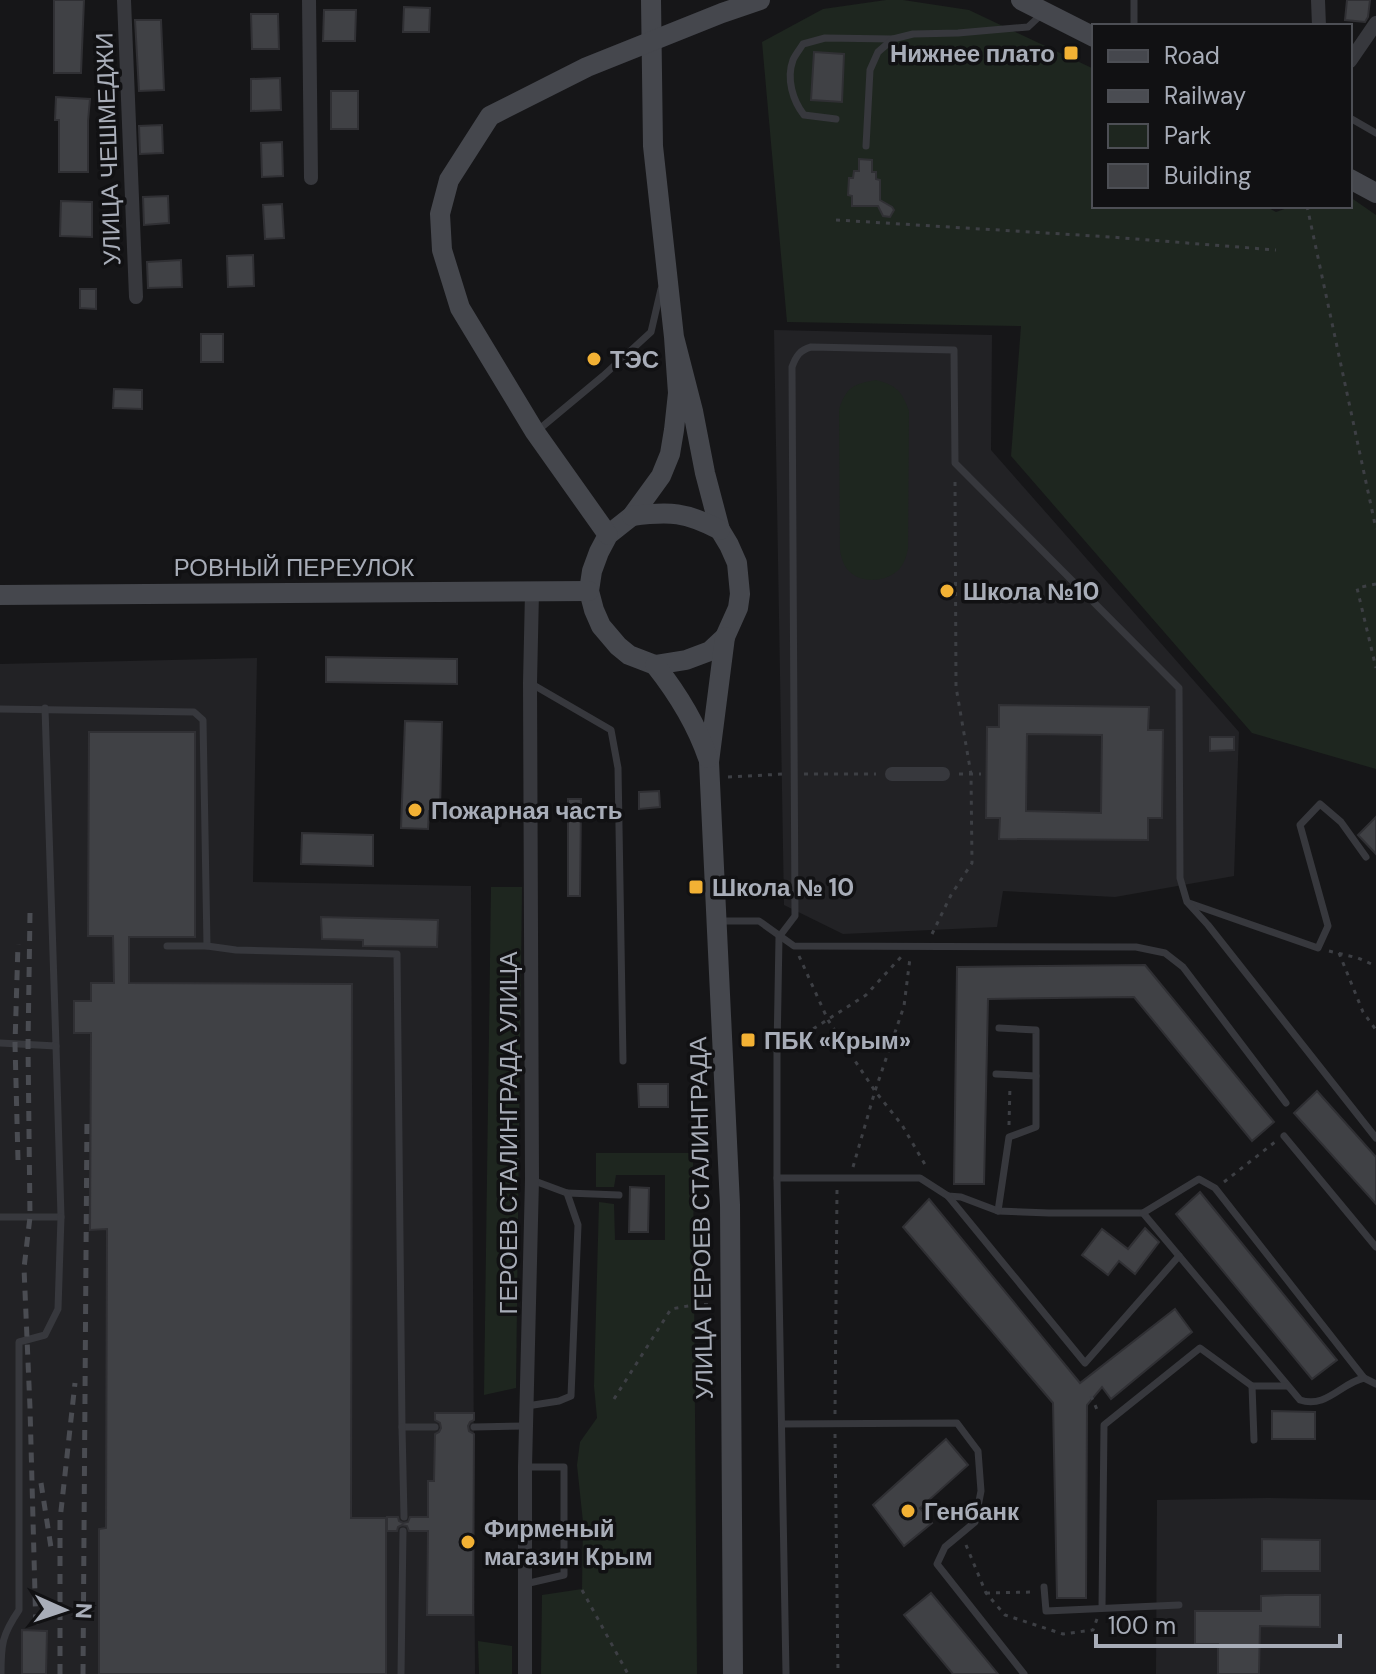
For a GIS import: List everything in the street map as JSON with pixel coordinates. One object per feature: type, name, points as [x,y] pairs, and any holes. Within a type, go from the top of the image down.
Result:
[{"type":"main road","points":[[651,0],[653,146],[678,393],[670,454],[661,476],[632,516],[608,535],[592,571],[589,591],[601,626],[618,646],[629,655],[655,665],[698,656],[710,651],[725,637],[738,608],[740,578],[737,563],[720,530],[674,337]]},
{"type":"main road","points":[[608,535],[535,432],[460,308],[442,250],[440,214],[449,180],[490,116],[587,67],[760,0]]},
{"type":"main road","points":[[1021,0],[1092,36]]},
{"type":"main road","points":[[1352,180],[1376,193]]},
{"type":"main road","points":[[632,516],[661,512],[683,514],[720,530]]},
{"type":"main road","name":"РОВНЫЙ ПЕРЕУЛОК","points":[[0,595],[589,591]]},
{"type":"main road","name":"УЛИЦА ГЕРОЕВ СТАЛИНГРАДА","points":[[725,637],[710,770],[730,1205],[733,1674]]},
{"type":"main road","name":"УЛИЦА ГЕРОЕВ СТАЛИНГРАДА","points":[[655,665],[700,733],[710,770]]},
{"type":"street","name":"УЛИЦА ЧЕШМЕДЖИ","points":[[124,0],[136,297]]},
{"type":"street","points":[[309,0],[311,178]]},
{"type":"street","points":[[1318,0],[1319,24]]},
{"type":"street","points":[[1352,58],[1376,23]]},
{"type":"street","name":"ГЕРОЕВ СТАЛИНГРАДА УЛИЦА","points":[[525,1674],[525,1467],[532,1180],[532,592]]},
{"type":"street","points":[[892,774],[943,774]]},
{"type":"lane","points":[[1134,0],[1134,24]]},
{"type":"lane","points":[[836,119],[804,115],[795,103],[791,85],[792,61],[803,44],[825,38],[893,39],[913,34],[1028,27],[1045,11]]},
{"type":"lane","points":[[866,146],[870,70],[878,52],[893,39]]},
{"type":"lane","points":[[1352,119],[1376,133]]},
{"type":"lane","points":[[535,432],[651,332],[665,255]]},
{"type":"lane","points":[[786,1674],[777,1051],[779,937],[795,916],[792,367],[797,355],[804,349],[954,350],[955,463],[1179,688],[1180,878],[1187,902],[1376,1138]]},
{"type":"lane","points":[[530,683],[611,730],[618,768],[623,1061]]},
{"type":"lane","points":[[1,1674],[1,1647],[5,1630],[19,1610],[19,1342],[45,1335],[58,1309],[61,1217],[45,708]]},
{"type":"lane","points":[[0,709],[194,712],[203,720],[207,946]]},
{"type":"lane","points":[[1187,902],[1318,948],[1328,926],[1300,825],[1320,804],[1341,822],[1366,857]]},
{"type":"lane","points":[[718,921],[759,921],[794,946],[1136,947],[1165,953],[1183,967],[1286,1103]]},
{"type":"lane","points":[[167,946],[397,954],[404,1517]]},
{"type":"lane","points":[[998,1211],[1009,1137],[1036,1127],[1036,1030],[999,1028]]},
{"type":"lane","points":[[0,1043],[56,1046]]},
{"type":"lane","points":[[996,1074],[1036,1076]]},
{"type":"lane","points":[[1284,1136],[1376,1247]]},
{"type":"lane","points":[[777,1178],[920,1178],[939,1189],[1085,1363],[1179,1256]]},
{"type":"lane","points":[[948,1196],[961,1197],[998,1211],[1143,1213],[1199,1179],[1215,1188],[1364,1378],[1376,1384]]},
{"type":"lane","points":[[532,1180],[567,1193],[619,1195]]},
{"type":"lane","points":[[527,1406],[571,1396],[578,1225],[567,1193]]},
{"type":"lane","points":[[1143,1213],[1300,1400],[1309,1403],[1323,1401],[1347,1383],[1364,1378]]},
{"type":"lane","points":[[0,1217],[61,1217]]},
{"type":"lane","points":[[1102,1608],[1104,1425],[1200,1348],[1252,1386],[1287,1386]]},
{"type":"lane","points":[[1252,1386],[1254,1440]]},
{"type":"lane","points":[[782,1424],[957,1423],[978,1451],[981,1491],[975,1522],[945,1547],[937,1564],[1024,1674]]},
{"type":"lane","points":[[474,1427],[526,1426]]},
{"type":"lane","points":[[402,1427],[435,1427]]},
{"type":"lane","points":[[525,1467],[564,1467],[564,1575],[525,1584]]},
{"type":"lane","points":[[401,1674],[403,1531]]},
{"type":"lane","points":[[1044,1590],[1046,1611],[1179,1605]]},
{"type":"path","points":[[1307,208],[1376,529]]},
{"type":"path","points":[[836,220],[1276,250]]},
{"type":"path","points":[[927,945],[951,895],[972,863],[971,774],[956,687],[955,463]]},
{"type":"path","points":[[1376,584],[1357,588],[1376,668]]},
{"type":"path","points":[[710,770],[892,774]]},
{"type":"path","points":[[943,774],[981,774]]},
{"type":"path","points":[[777,1051],[866,995],[911,945]]},
{"type":"path","points":[[850,1178],[904,1006],[911,945]]},
{"type":"path","points":[[794,946],[828,1020],[875,1091],[902,1125],[939,1189]]},
{"type":"path","points":[[1318,948],[1376,966]]},
{"type":"path","points":[[1339,953],[1363,1012],[1376,1030]]},
{"type":"path","points":[[1009,1137],[1010,1075]]},
{"type":"path","points":[[1215,1188],[1284,1136]]},
{"type":"path","points":[[614,1399],[671,1309],[699,1304],[731,1305]]},
{"type":"path","points":[[1091,1396],[1104,1425]]},
{"type":"path","points":[[962,1533],[986,1593],[1005,1615],[1063,1634],[1093,1630],[1102,1608]]},
{"type":"path","points":[[582,1590],[628,1674]]},
{"type":"path","points":[[986,1593],[1044,1590]]},
{"type":"shaded area","name":"Школа №10","points":[[774,330],[992,335],[991,450],[1239,732],[1234,876],[1115,897],[1003,891],[997,927],[843,934],[784,905]]},
{"type":"shaded area","points":[[257,658],[253,882],[471,886],[475,1674],[0,1674],[0,664]]},
{"type":"shaded area","points":[[1157,1500],[1376,1500],[1376,1674],[1156,1674]]},
{"type":"green space","points":[[903,0],[969,10],[1092,68],[1092,208],[1269,208],[1276,212],[1287,208],[1352,208],[1352,198],[1376,215],[1376,769],[1252,733],[1011,456],[1021,326],[787,322],[762,42],[823,9]]},
{"type":"green space","points":[[876,380],[897,390],[909,411],[908,549],[901,568],[890,576],[870,580],[852,574],[844,565],[840,553],[839,410],[844,396],[852,388]]},
{"type":"green space","points":[[491,887],[522,887],[516,1388],[484,1395]]},
{"type":"green space","points":[[596,1153],[693,1153],[697,1674],[541,1674],[542,1595],[582,1589],[583,1522],[577,1465],[580,1442],[597,1418],[594,1386],[599,1202],[614,1204],[615,1240],[665,1240],[665,1175],[616,1175],[614,1187],[596,1187]]},
{"type":"green space","points":[[478,1641],[512,1646],[512,1674],[479,1674]]},
{"type":"building","points":[[54,0],[84,0],[81,73],[54,73]]},
{"type":"building","points":[[1347,0],[1370,0],[1365,22],[1345,20]]},
{"type":"building","points":[[404,7],[430,8],[429,32],[403,32]]},
{"type":"building","points":[[324,10],[356,10],[355,41],[323,41]]},
{"type":"building","points":[[251,14],[278,14],[279,49],[252,49]]},
{"type":"building","points":[[135,20],[161,20],[164,90],[139,91]]},
{"type":"building","points":[[814,52],[844,54],[842,102],[811,100]]},
{"type":"building","points":[[280,78],[281,110],[251,111],[251,79]]},
{"type":"building","points":[[331,91],[358,91],[358,129],[331,129]]},
{"type":"building","points":[[56,97],[90,99],[88,172],[59,172]]},
{"type":"building","points":[[162,125],[163,153],[140,154],[139,126]]},
{"type":"building","points":[[282,142],[283,176],[262,177],[261,143]]},
{"type":"building","points":[[859,159],[872,160],[872,172],[876,172],[876,179],[880,180],[880,200],[894,210],[890,217],[883,216],[878,206],[852,206],[852,196],[848,195],[849,178],[853,178],[854,171],[859,171]]},
{"type":"building","points":[[168,196],[169,223],[144,225],[143,197]]},
{"type":"building","points":[[61,201],[92,202],[92,237],[60,236]]},
{"type":"building","points":[[282,204],[284,238],[265,239],[263,205]]},
{"type":"building","points":[[253,255],[254,286],[228,287],[227,256]]},
{"type":"building","points":[[181,260],[182,287],[148,288],[147,262]]},
{"type":"building","points":[[80,289],[96,289],[96,309],[80,308]]},
{"type":"building","points":[[201,334],[223,334],[223,362],[201,362]]},
{"type":"building","points":[[114,389],[142,390],[142,409],[113,408]]},
{"type":"building","points":[[326,657],[457,659],[457,684],[326,682]]},
{"type":"building","points":[[999,705],[1149,707],[1148,730],[1163,730],[1162,818],[1148,818],[1148,840],[999,839],[1000,818],[986,818],[987,727],[999,727]],"holes":[[[1027,734],[1102,735],[1101,813],[1026,811]]]},
{"type":"building","points":[[405,721],[442,722],[440,811],[429,811],[428,829],[401,828]]},
{"type":"building","points":[[89,732],[195,732],[195,937],[129,937],[129,983],[352,984],[351,1518],[386,1518],[386,1674],[99,1674],[99,1529],[106,1528],[107,1229],[90,1230],[91,1033],[74,1033],[74,1001],[91,1001],[91,983],[114,983],[113,936],[88,936]]},
{"type":"building","points":[[1210,737],[1234,737],[1234,750],[1210,751]]},
{"type":"building","points":[[659,791],[660,807],[639,809],[639,792]]},
{"type":"building","points":[[568,799],[581,799],[580,896],[568,896]]},
{"type":"building","points":[[1376,817],[1376,854],[1358,835]]},
{"type":"building","points":[[302,833],[373,835],[373,866],[301,864]]},
{"type":"building","points":[[321,917],[438,920],[437,947],[363,946],[363,940],[322,939]]},
{"type":"building","points":[[1145,965],[1274,1122],[1252,1141],[1134,997],[988,999],[984,1184],[954,1184],[957,967]]},
{"type":"building","points":[[638,1084],[668,1084],[668,1107],[639,1107]]},
{"type":"building","points":[[1317,1091],[1376,1157],[1376,1204],[1294,1113]]},
{"type":"building","points":[[630,1187],[649,1188],[648,1232],[629,1232]]},
{"type":"building","points":[[1200,1192],[1337,1360],[1312,1379],[1176,1214]]},
{"type":"building","points":[[929,1199],[1080,1383],[1175,1309],[1192,1332],[1111,1399],[1102,1387],[1087,1405],[1086,1598],[1057,1598],[1053,1403],[903,1227]]},
{"type":"building","points":[[1145,1228],[1159,1242],[1135,1274],[1119,1261],[1108,1275],[1082,1255],[1102,1229],[1128,1249]]},
{"type":"building","points":[[1272,1411],[1315,1412],[1315,1439],[1272,1439]]},
{"type":"building","points":[[435,1413],[474,1413],[474,1420],[468,1426],[474,1434],[473,1615],[427,1615],[428,1531],[409,1531],[407,1526],[402,1525],[397,1531],[387,1531],[387,1517],[398,1517],[403,1523],[408,1522],[410,1517],[428,1517],[428,1481],[434,1481],[435,1434],[441,1428],[435,1420]]},
{"type":"building","points":[[946,1439],[968,1465],[920,1508],[932,1523],[904,1546],[873,1505]]},
{"type":"building","points":[[1262,1539],[1320,1540],[1320,1571],[1262,1571]]},
{"type":"building","points":[[931,1593],[998,1674],[953,1674],[904,1615]]},
{"type":"building","points":[[1320,1595],[1320,1627],[1260,1626],[1259,1674],[1218,1674],[1218,1644],[1195,1644],[1195,1611],[1261,1611],[1261,1596]]},
{"type":"building","points":[[22,1630],[47,1631],[46,1674],[22,1674]]},
{"type":"railway","points":[[30,913],[30,1217],[24,1268],[36,1631]]},
{"type":"railway","points":[[18,944],[15,1044],[18,1160]]},
{"type":"railway","points":[[83,1674],[87,1116]]},
{"type":"railway","points":[[60,1674],[60,1520],[75,1383]]},
{"type":"railway","points":[[41,1483],[52,1554]]},
{"type":"place","name":"Нижнее плато","points":[[1071,53]]},
{"type":"place","name":"ТЭС","points":[[594,359]]},
{"type":"place","name":"Школа №10","points":[[947,591]]},
{"type":"place","name":"Пожарная часть","points":[[415,810]]},
{"type":"place","name":"Школа № 10","points":[[696,887]]},
{"type":"place","name":"ПБК «Крым»","points":[[748,1040]]},
{"type":"place","name":"Генбанк","points":[[908,1511]]},
{"type":"place","name":"Фирменый магазин Крым","points":[[468,1542]]}]
